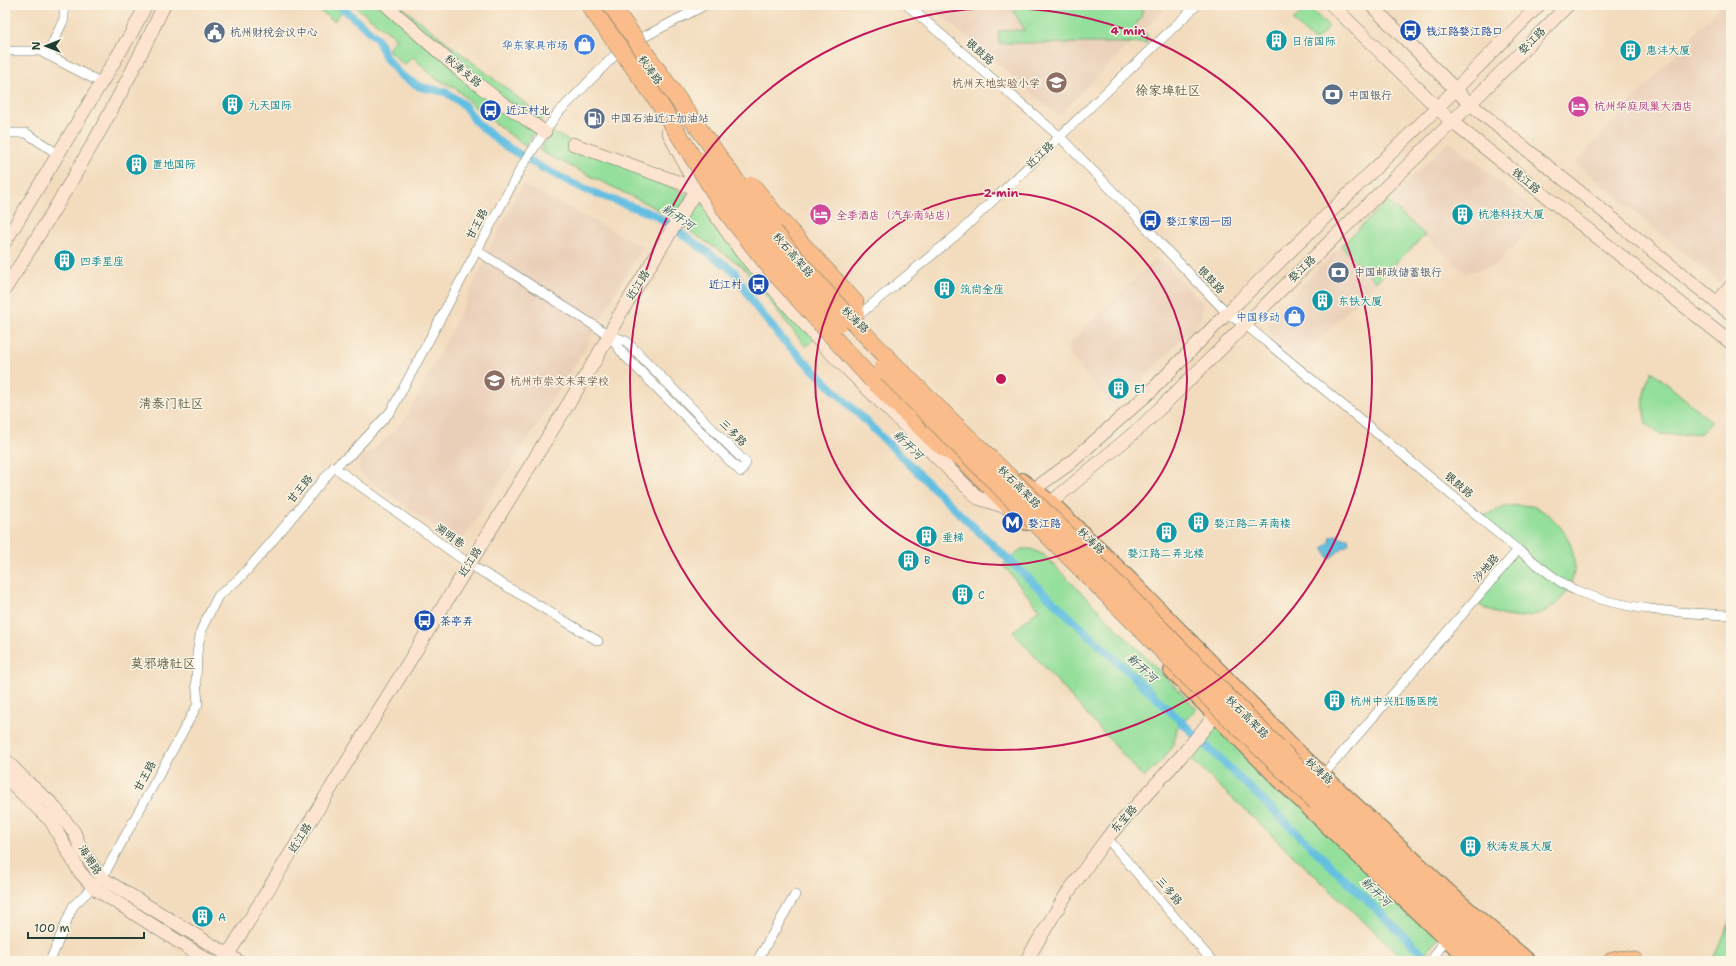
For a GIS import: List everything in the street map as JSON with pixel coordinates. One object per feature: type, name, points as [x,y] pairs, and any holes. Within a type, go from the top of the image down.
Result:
[{"type":"highway","points":[[589,5],[659,103],[728,214],[773,271],[872,380],[937,443],[957,456]]},
{"type":"highway","name":"秋石高架路","points":[[596,5],[741,210],[783,263],[881,367],[1222,711],[1486,961]]},
{"type":"highway","name":"秋石高架路","points":[[612,5],[756,209],[779,239],[848,317],[1089,555],[1213,684],[1323,792],[1508,961]]},
{"type":"highway","points":[[619,5],[735,164],[778,218],[855,302],[855,318]]},
{"type":"highway","points":[[1612,961],[1630,959],[1635,961]]},
{"type":"main road","points":[[5,242],[132,32],[146,5]]},
{"type":"main road","points":[[5,289],[88,155],[137,65],[164,5]]},
{"type":"main road","name":"秋涛支路","points":[[386,5],[459,70],[501,102],[545,132]]},
{"type":"main road","name":"秋涛路","points":[[585,5],[654,103],[760,247],[837,332],[957,456],[1009,508],[1026,522],[1214,716],[1446,939],[1471,961]]},
{"type":"main road","name":"秋涛路","points":[[605,5],[744,198],[811,277],[855,318],[908,373],[1018,478],[1051,502],[1132,580],[1238,690],[1323,775],[1458,900],[1529,961]]},
{"type":"main road","name":"钱江路","points":[[1332,5],[1452,122],[1731,343]]},
{"type":"main road","points":[[1371,5],[1454,90],[1469,103],[1731,314]]},
{"type":"main road","name":"婺江路","points":[[1009,508],[1033,489],[1070,464],[1150,392],[1227,313],[1437,108],[1539,5]]},
{"type":"main road","name":"婺江路","points":[[1026,522],[1141,427],[1452,122],[1469,103],[1568,5]]},
{"type":"main road","points":[[654,103],[697,189],[742,253],[822,344],[978,498],[1009,508]]},
{"type":"main road","points":[[573,144],[697,189]]},
{"type":"main road","name":"近江路","points":[[230,959],[469,564],[596,359],[620,314],[697,189],[723,170]]},
{"type":"main road","points":[[1717,303],[1731,286]]},
{"type":"main road","name":"东宝路","points":[[1026,961],[1064,898],[1107,838],[1238,690]]},
{"type":"main road","name":"海潮路","points":[[5,759],[24,779],[52,804],[74,832],[98,883],[209,961]]},
{"type":"main road","name":"海潮路","points":[[5,777],[51,821],[79,871],[230,959]]},
{"type":"street","points":[[47,54],[64,19],[64,5]]},
{"type":"street","points":[[632,44],[705,5]]},
{"type":"street","name":"银鼓路","points":[[907,5],[1059,136],[1132,211],[1161,244],[1227,313],[1246,324],[1518,550]]},
{"type":"street","name":"近江路","points":[[822,344],[960,232],[1194,6]]},
{"type":"street","points":[[5,51],[40,51],[102,82]]},
{"type":"street","name":"甘王路","points":[[50,961],[73,906],[98,883],[198,704],[197,654],[201,630],[218,596],[241,577],[334,467],[351,454],[391,411],[522,166],[557,114],[618,52]]},
{"type":"street","points":[[5,133],[26,133],[58,154]]},
{"type":"street","name":"三多路","points":[[476,250],[609,335],[626,341],[746,463],[741,472],[624,355],[609,335]]},
{"type":"street","name":"溯明巷","points":[[334,467],[469,564],[598,641]]},
{"type":"street","points":[[1518,550],[1573,590],[1601,600],[1675,613],[1731,615]]},
{"type":"street","name":"沙地路","points":[[1323,775],[1518,550]]},
{"type":"street","name":"三多路","points":[[1107,838],[1212,961]]},
{"type":"street","points":[[757,961],[795,895]]},
{"type":"street","points":[[1432,959],[1446,939]]},
{"type":"shaded area","name":"杭州天地实验小学","points":[[929,5],[1169,5],[1058,116]]},
{"type":"shaded area","points":[[1721,5],[1731,5],[1731,270],[1720,283],[1575,163]]},
{"type":"shaded area","name":"杭港科技大厦","points":[[1448,143],[1454,144],[1542,217],[1494,266],[1465,273],[1387,201]]},
{"type":"shaded area","name":"杭州市崇文未来学校","points":[[523,184],[643,247],[607,307],[585,349],[465,537],[461,540],[453,540],[361,474],[358,467],[360,460],[396,430],[408,414],[452,330],[497,234]]},
{"type":"shaded area","name":"东铁大厦","points":[[1341,246],[1376,282],[1297,362],[1269,331],[1267,321]]},
{"type":"shaded area","points":[[1156,258],[1164,263],[1202,302],[1202,315],[1199,321],[1130,392],[1112,405],[1070,356],[1068,348],[1070,343]]},
{"type":"green space","points":[[312,5],[347,5],[334,21]]},
{"type":"green space","points":[[353,5],[399,5],[543,117],[526,147],[477,109],[454,87],[436,79],[413,57],[404,65],[388,50],[396,38]]},
{"type":"green space","points":[[1013,5],[1143,5],[1141,18],[1129,33],[1147,34],[1147,43],[999,43],[998,31],[1025,30],[1015,14]]},
{"type":"green space","points":[[1308,6],[1329,27],[1315,42],[1293,21]]},
{"type":"green space","points":[[551,132],[688,195],[736,222],[830,323],[806,347],[742,266],[657,209],[540,151]]},
{"type":"green space","points":[[1387,201],[1425,235],[1376,282],[1341,246]]},
{"type":"green space","points":[[1652,371],[1712,422],[1701,433],[1677,435],[1661,434],[1646,424],[1644,397],[1646,384]]},
{"type":"green space","points":[[1520,505],[1539,509],[1556,522],[1569,541],[1573,555],[1574,569],[1571,582],[1565,594],[1556,604],[1543,612],[1528,616],[1508,616],[1492,612],[1473,601],[1517,550],[1480,518],[1504,506]]},
{"type":"green space","points":[[1021,549],[1031,549],[1044,555],[1197,709],[1177,728],[1176,736],[1170,750],[1144,778],[1013,632],[1039,609],[1003,565]]},
{"type":"green space","points":[[1210,720],[1441,935],[1419,961],[1406,961],[1184,753]]},
{"type":"green space","points":[[1731,920],[1731,961],[1712,961]]},
{"type":"water","points":[[1339,535],[1341,538],[1348,538],[1349,543],[1329,559],[1323,548],[1330,542],[1331,536]]},
{"type":"waterway","name":"新开河","points":[[339,5],[377,38],[386,58],[400,75],[420,87],[446,92],[464,105],[476,122],[502,144],[544,169],[586,190],[655,215],[734,271],[756,307],[782,339],[961,515],[1168,709],[1430,961]]},
{"type":"place","name":"钱江路婺江路口","points":[[1411,31]]},
{"type":"place","name":"杭州财税会议中心","points":[[214,32]]},
{"type":"place","name":"日信国际","points":[[1277,41]]},
{"type":"place","name":"华东家具市场","points":[[584,45]]},
{"type":"place","name":"惠沣大厦","points":[[1630,50]]},
{"type":"place","name":"杭州天地实验小学","points":[[1056,83]]},
{"type":"place","name":"中国银行","points":[[1333,95]]},
{"type":"place","name":"九天国际","points":[[233,105]]},
{"type":"place","name":"杭州华庭凤巢大酒店","points":[[1579,106]]},
{"type":"place","name":"近江村北","points":[[490,110]]},
{"type":"place","name":"中国石油近江加油站","points":[[594,118]]},
{"type":"place","name":"置地国际","points":[[136,164]]},
{"type":"place","name":"杭港科技大厦","points":[[1462,214]]},
{"type":"place","name":"全季酒店（汽车南站店）","points":[[821,215]]},
{"type":"place","name":"婺江家园一园","points":[[1151,221]]},
{"type":"place","name":"四季星座","points":[[65,261]]},
{"type":"place","name":"中国邮政储蓄银行","points":[[1339,272]]},
{"type":"place","name":"近江村","points":[[758,284]]},
{"type":"place","name":"筑尚金座","points":[[944,289]]},
{"type":"place","name":"东铁大厦","points":[[1323,301]]},
{"type":"place","name":"中国移动","points":[[1295,317]]},
{"type":"place","name":"杭州市崇文未来学校","points":[[495,381]]},
{"type":"place","name":"E1","points":[[1118,389]]},
{"type":"place","name":"婺江路","points":[[1012,523]]},
{"type":"place","name":"婺江路二弄南楼","points":[[1199,523]]},
{"type":"place","name":"婺江路二弄北楼","points":[[1166,533]]},
{"type":"place","name":"垂梯","points":[[927,537]]},
{"type":"place","name":"B","points":[[909,560]]},
{"type":"place","name":"C","points":[[962,595]]},
{"type":"place","name":"茶亭弄","points":[[424,621]]},
{"type":"place","name":"杭州中兴肛肠医院","points":[[1334,701]]},
{"type":"place","name":"秋涛发展大厦","points":[[1470,846]]},
{"type":"place","name":"A","points":[[203,917]]},
{"type":"district","name":"徐家埠社区","points":[[1168,90]]},
{"type":"district","name":"清泰门社区","points":[[171,403]]},
{"type":"district","name":"莫邪塘社区","points":[[163,663]]}]
